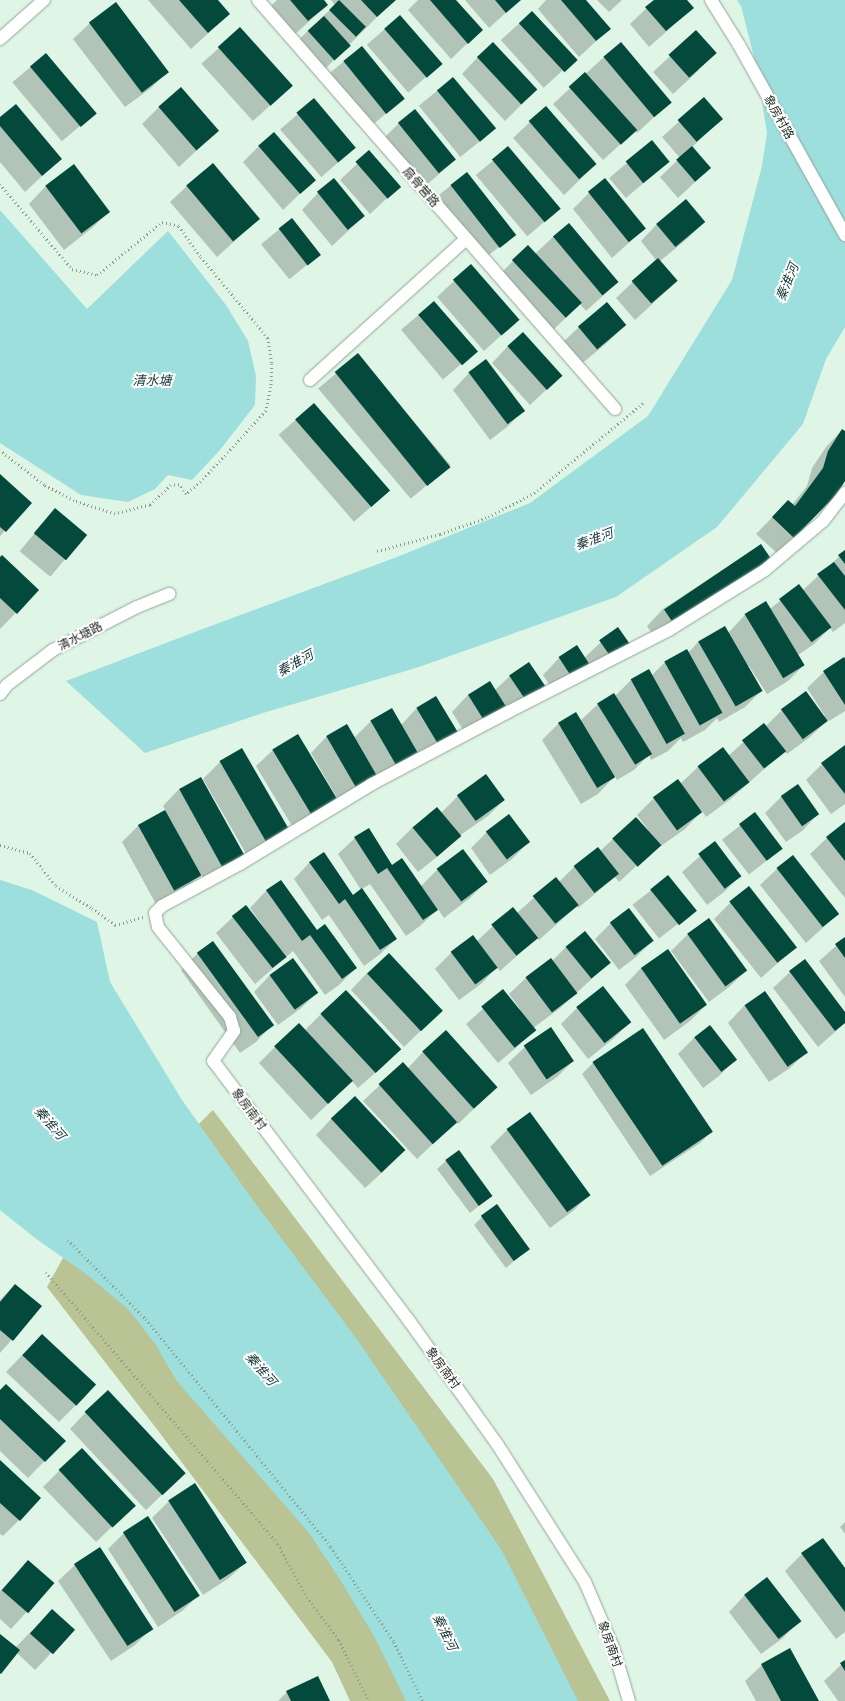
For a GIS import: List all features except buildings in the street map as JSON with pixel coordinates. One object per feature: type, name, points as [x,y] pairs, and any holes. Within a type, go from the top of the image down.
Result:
[{"type":"street","points":[[0,39],[44,0]]},
{"type":"street","name":"扇骨营路","points":[[258,0],[615,409]]},
{"type":"street","name":"象房村路","points":[[711,0],[739,45],[845,235]]},
{"type":"street","points":[[310,380],[466,239]]},
{"type":"street","points":[[155,913],[162,906],[240,864],[372,784],[508,712],[669,630],[765,570],[823,521],[845,493]]},
{"type":"street","name":"清水塘路","points":[[0,694],[7,685],[53,650],[137,607],[170,594]]},
{"type":"street","name":"象房南村","points":[[155,913],[158,927],[230,1017],[234,1031],[213,1061],[410,1322],[497,1444],[585,1582],[613,1647],[629,1701]]},
{"type":"path","points":[[0,184],[72,269],[97,275],[162,222],[178,226],[201,257],[268,338],[272,364],[271,388],[266,411],[202,482],[186,494],[179,485],[171,485],[150,505],[115,514],[74,501],[44,485],[0,451]]},
{"type":"path","points":[[378,551],[440,534],[488,517],[534,493],[642,403]]},
{"type":"path","points":[[0,845],[30,853],[56,886],[92,908],[115,925],[155,913]]},
{"type":"path","points":[[68,1240],[146,1319],[330,1547],[394,1642],[423,1701]]},
{"type":"path","points":[[46,1272],[278,1544],[307,1597],[339,1640],[369,1701]]},
{"type":"green space","points":[[213,1110],[493,1479],[610,1701],[350,1701],[332,1662],[156,1428],[47,1287],[63,1258]]},
{"type":"water","name":"秦淮河","points":[[737,0],[845,0],[845,327],[826,359],[803,424],[717,527],[616,597],[416,668],[263,713],[145,753],[66,681],[397,557],[530,503],[648,416],[732,280],[762,166],[767,133],[756,65],[741,6]]},
{"type":"water","name":"清水塘","points":[[0,210],[87,309],[168,231],[226,305],[248,341],[256,376],[255,405],[220,450],[192,480],[168,475],[155,489],[128,502],[81,495],[0,443]]},
{"type":"water","name":"秦淮河","points":[[0,880],[32,890],[97,922],[110,982],[182,1100],[255,1203],[356,1338],[501,1549],[578,1701],[406,1701],[374,1636],[341,1581],[309,1533],[176,1380],[156,1345],[129,1310],[86,1274],[35,1238],[0,1210]]}]
